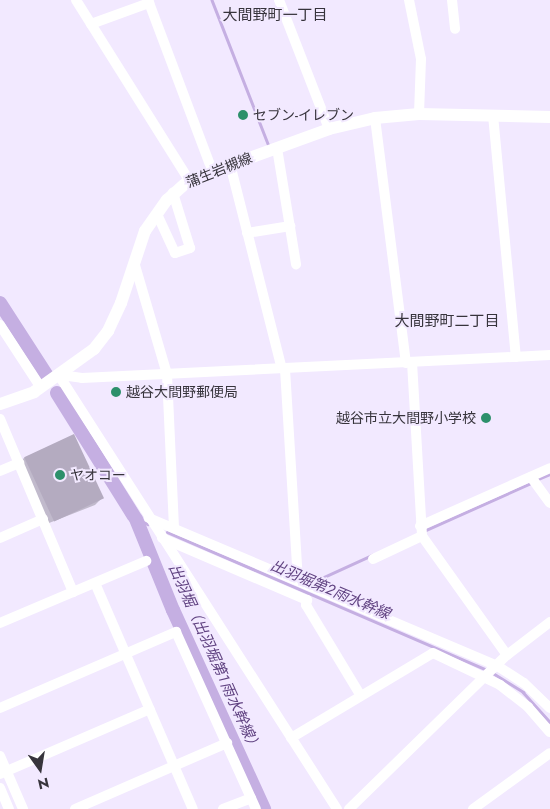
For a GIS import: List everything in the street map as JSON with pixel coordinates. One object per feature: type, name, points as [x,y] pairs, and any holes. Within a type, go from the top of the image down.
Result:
[{"type":"main road","name":"蒲生岩槻線","points":[[0,404],[40,388],[61,376],[82,360],[108,332],[145,231],[173,193],[189,180],[212,170],[329,129],[375,118],[419,114],[550,117]]},
{"type":"street","points":[[77,0],[189,180]]},
{"type":"street","points":[[279,0],[329,129]]},
{"type":"street","points":[[409,0],[421,59],[419,114]]},
{"type":"street","points":[[452,0],[455,29]]},
{"type":"street","points":[[91,24],[148,2],[212,170]]},
{"type":"street","points":[[493,115],[516,357]]},
{"type":"street","points":[[375,118],[409,363],[422,531],[507,655]]},
{"type":"street","points":[[277,148],[296,264]]},
{"type":"street","points":[[230,164],[284,369],[298,580]]},
{"type":"street","points":[[157,214],[175,253],[190,248],[173,193]]},
{"type":"street","points":[[247,233],[290,226]]},
{"type":"street","points":[[134,262],[167,374],[174,528]]},
{"type":"street","points":[[0,325],[40,388]]},
{"type":"street","points":[[61,376],[68,379],[550,355]]},
{"type":"street","points":[[61,376],[148,517],[337,809]]},
{"type":"street","points":[[0,419],[73,592]]},
{"type":"street","points":[[0,471],[19,463]]},
{"type":"street","points":[[373,559],[422,531],[550,468]]},
{"type":"street","points":[[531,477],[550,503]]},
{"type":"street","points":[[148,517],[496,665],[524,684],[550,708]]},
{"type":"street","points":[[0,538],[43,519]]},
{"type":"street","points":[[162,538],[306,600],[306,605],[361,696]]},
{"type":"street","points":[[0,623],[146,561]]},
{"type":"street","points":[[95,583],[193,809]]},
{"type":"street","points":[[349,809],[496,665],[550,622]]},
{"type":"street","points":[[0,708],[176,632],[256,809]]},
{"type":"street","points":[[290,738],[433,653],[485,676],[517,698],[550,732]]},
{"type":"street","points":[[3,772],[150,709]]},
{"type":"street","points":[[75,809],[227,743]]},
{"type":"street","points":[[473,809],[550,753]]},
{"type":"street","points":[[0,756],[3,772],[23,809]]},
{"type":"street","points":[[0,788],[9,809]]},
{"type":"street","points":[[224,809],[251,798]]},
{"type":"building","points":[[74,434],[104,498],[54,522],[24,457]]},
{"type":"waterway","points":[[212,0],[268,144]]},
{"type":"waterway","name":"出羽堀（出羽堀第１雨水幹線）","points":[[0,303],[47,376]]},
{"type":"waterway","name":"出羽堀（出羽堀第１雨水幹線）","points":[[57,393],[134,516]]},
{"type":"waterway","points":[[536,480],[550,474]]},
{"type":"waterway","points":[[424,531],[531,483]]},
{"type":"waterway","name":"出羽堀第２雨水幹線","points":[[136,519],[148,524]]},
{"type":"waterway","name":"出羽堀（出羽堀第１雨水幹線）","points":[[136,519],[173,610],[264,809]]},
{"type":"waterway","name":"出羽堀第２雨水幹線","points":[[167,532],[485,669]]},
{"type":"waterway","points":[[311,583],[372,555]]},
{"type":"waterway","name":"出羽堀第２雨水幹線","points":[[493,673],[523,692],[550,722]]},
{"type":"place","name":"セブン-イレブン","points":[[243,115]]},
{"type":"place","name":"越谷大間野郵便局","points":[[116,392]]},
{"type":"place","name":"越谷市立大間野小学校","points":[[486,418]]},
{"type":"place","name":"ヤオコー","points":[[60,475]]},
{"type":"district","name":"大間野町一丁目","points":[[275,16]]},
{"type":"district","name":"大間野町二丁目","points":[[447,322]]}]
